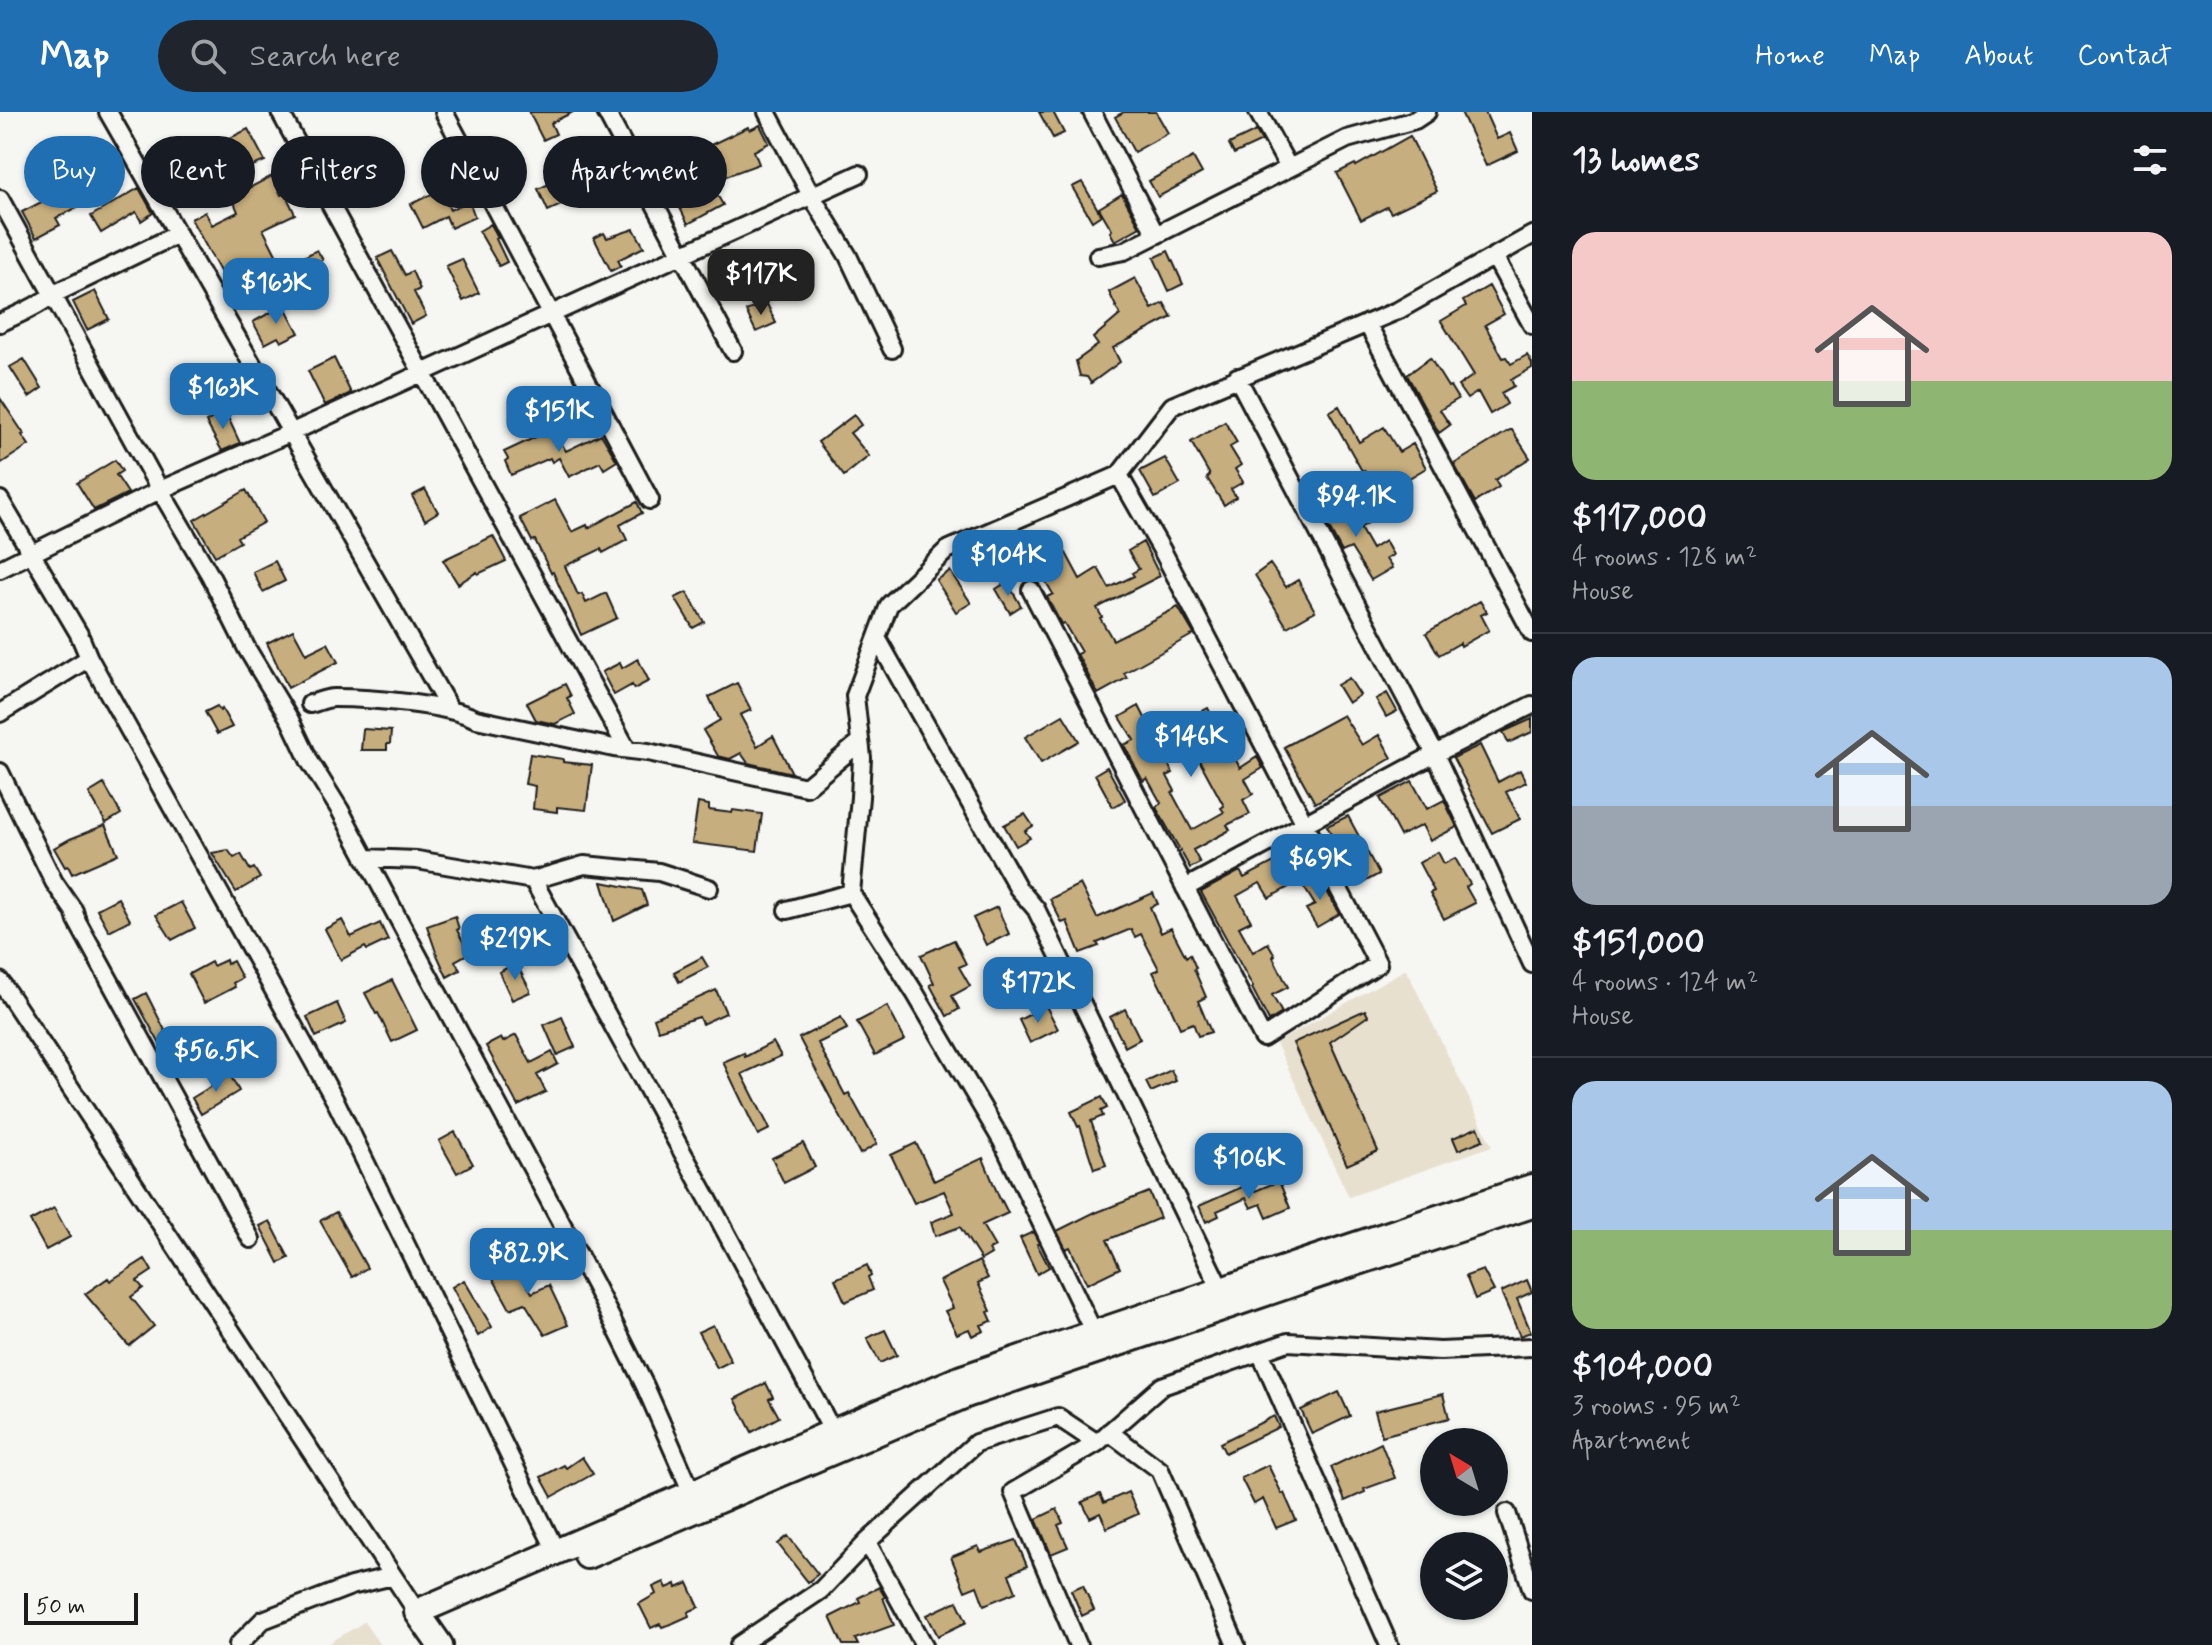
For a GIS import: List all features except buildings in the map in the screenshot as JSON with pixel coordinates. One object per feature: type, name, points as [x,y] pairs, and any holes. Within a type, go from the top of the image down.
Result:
[{"type":"street","points":[[108,112],[450,710]]},
{"type":"street","points":[[280,112],[627,749]]},
{"type":"street","points":[[444,112],[650,500]]},
{"type":"street","points":[[606,112],[733,351]]},
{"type":"street","points":[[767,112],[848,256],[892,349]]},
{"type":"street","points":[[1092,112],[1156,235]]},
{"type":"street","points":[[1258,112],[1289,168]]},
{"type":"street","points":[[1098,256],[1124,251],[1347,139],[1421,114]]},
{"type":"street","points":[[0,569],[160,490],[859,174]]},
{"type":"street","points":[[0,199],[210,575],[247,649],[340,810],[594,1284],[645,1386],[692,1493]]},
{"type":"street","points":[[0,323],[178,234]]},
{"type":"street","points":[[1094,1333],[1002,1141],[915,993],[851,893],[862,758],[855,696],[889,605],[947,550],[1119,475],[1172,406],[1399,310],[1532,235]]},
{"type":"street","points":[[1494,256],[1532,325]]},
{"type":"street","points":[[1367,323],[1532,633]]},
{"type":"street","points":[[1237,377],[1435,754],[1532,964]]},
{"type":"street","points":[[1031,590],[1263,1038],[1378,964],[1163,552],[1119,475]]},
{"type":"street","points":[[0,500],[79,634],[89,658],[337,1104],[556,1551]]},
{"type":"street","points":[[877,638],[1018,888],[1036,909],[1221,1290]]},
{"type":"street","points":[[0,713],[89,658]]},
{"type":"street","points":[[310,704],[330,698],[395,702],[464,712],[476,719],[806,787],[860,742]]},
{"type":"street","points":[[1185,888],[1532,705]]},
{"type":"street","points":[[0,772],[54,882],[74,911],[84,935],[251,1239]]},
{"type":"street","points":[[365,858],[417,860],[533,880],[584,865],[659,872],[709,888]]},
{"type":"street","points":[[533,880],[833,1432]]},
{"type":"street","points":[[787,910],[851,893]]},
{"type":"street","points":[[0,981],[428,1627]]},
{"type":"street","points":[[428,1627],[556,1551],[959,1379],[1532,1187]]},
{"type":"street","points":[[428,1627],[839,1447],[966,1395],[1532,1205]]},
{"type":"street","points":[[1078,1645],[1013,1492],[1103,1438],[1162,1386],[1288,1342],[1440,1351],[1532,1347]]},
{"type":"street","points":[[1260,1352],[1389,1645]]},
{"type":"street","points":[[739,1645],[763,1639],[821,1590],[867,1542],[976,1443],[1058,1417],[1160,1470],[1236,1645]]},
{"type":"street","points":[[1508,1516],[1532,1590]]},
{"type":"street","points":[[867,1542],[924,1645]]},
{"type":"street","points":[[238,1645],[263,1620],[351,1586],[393,1576]]},
{"type":"shaded area","points":[[1406,969],[1492,1146],[1349,1197],[1276,1043]]},
{"type":"shaded area","points":[[364,1622],[380,1645],[326,1645]]}]
